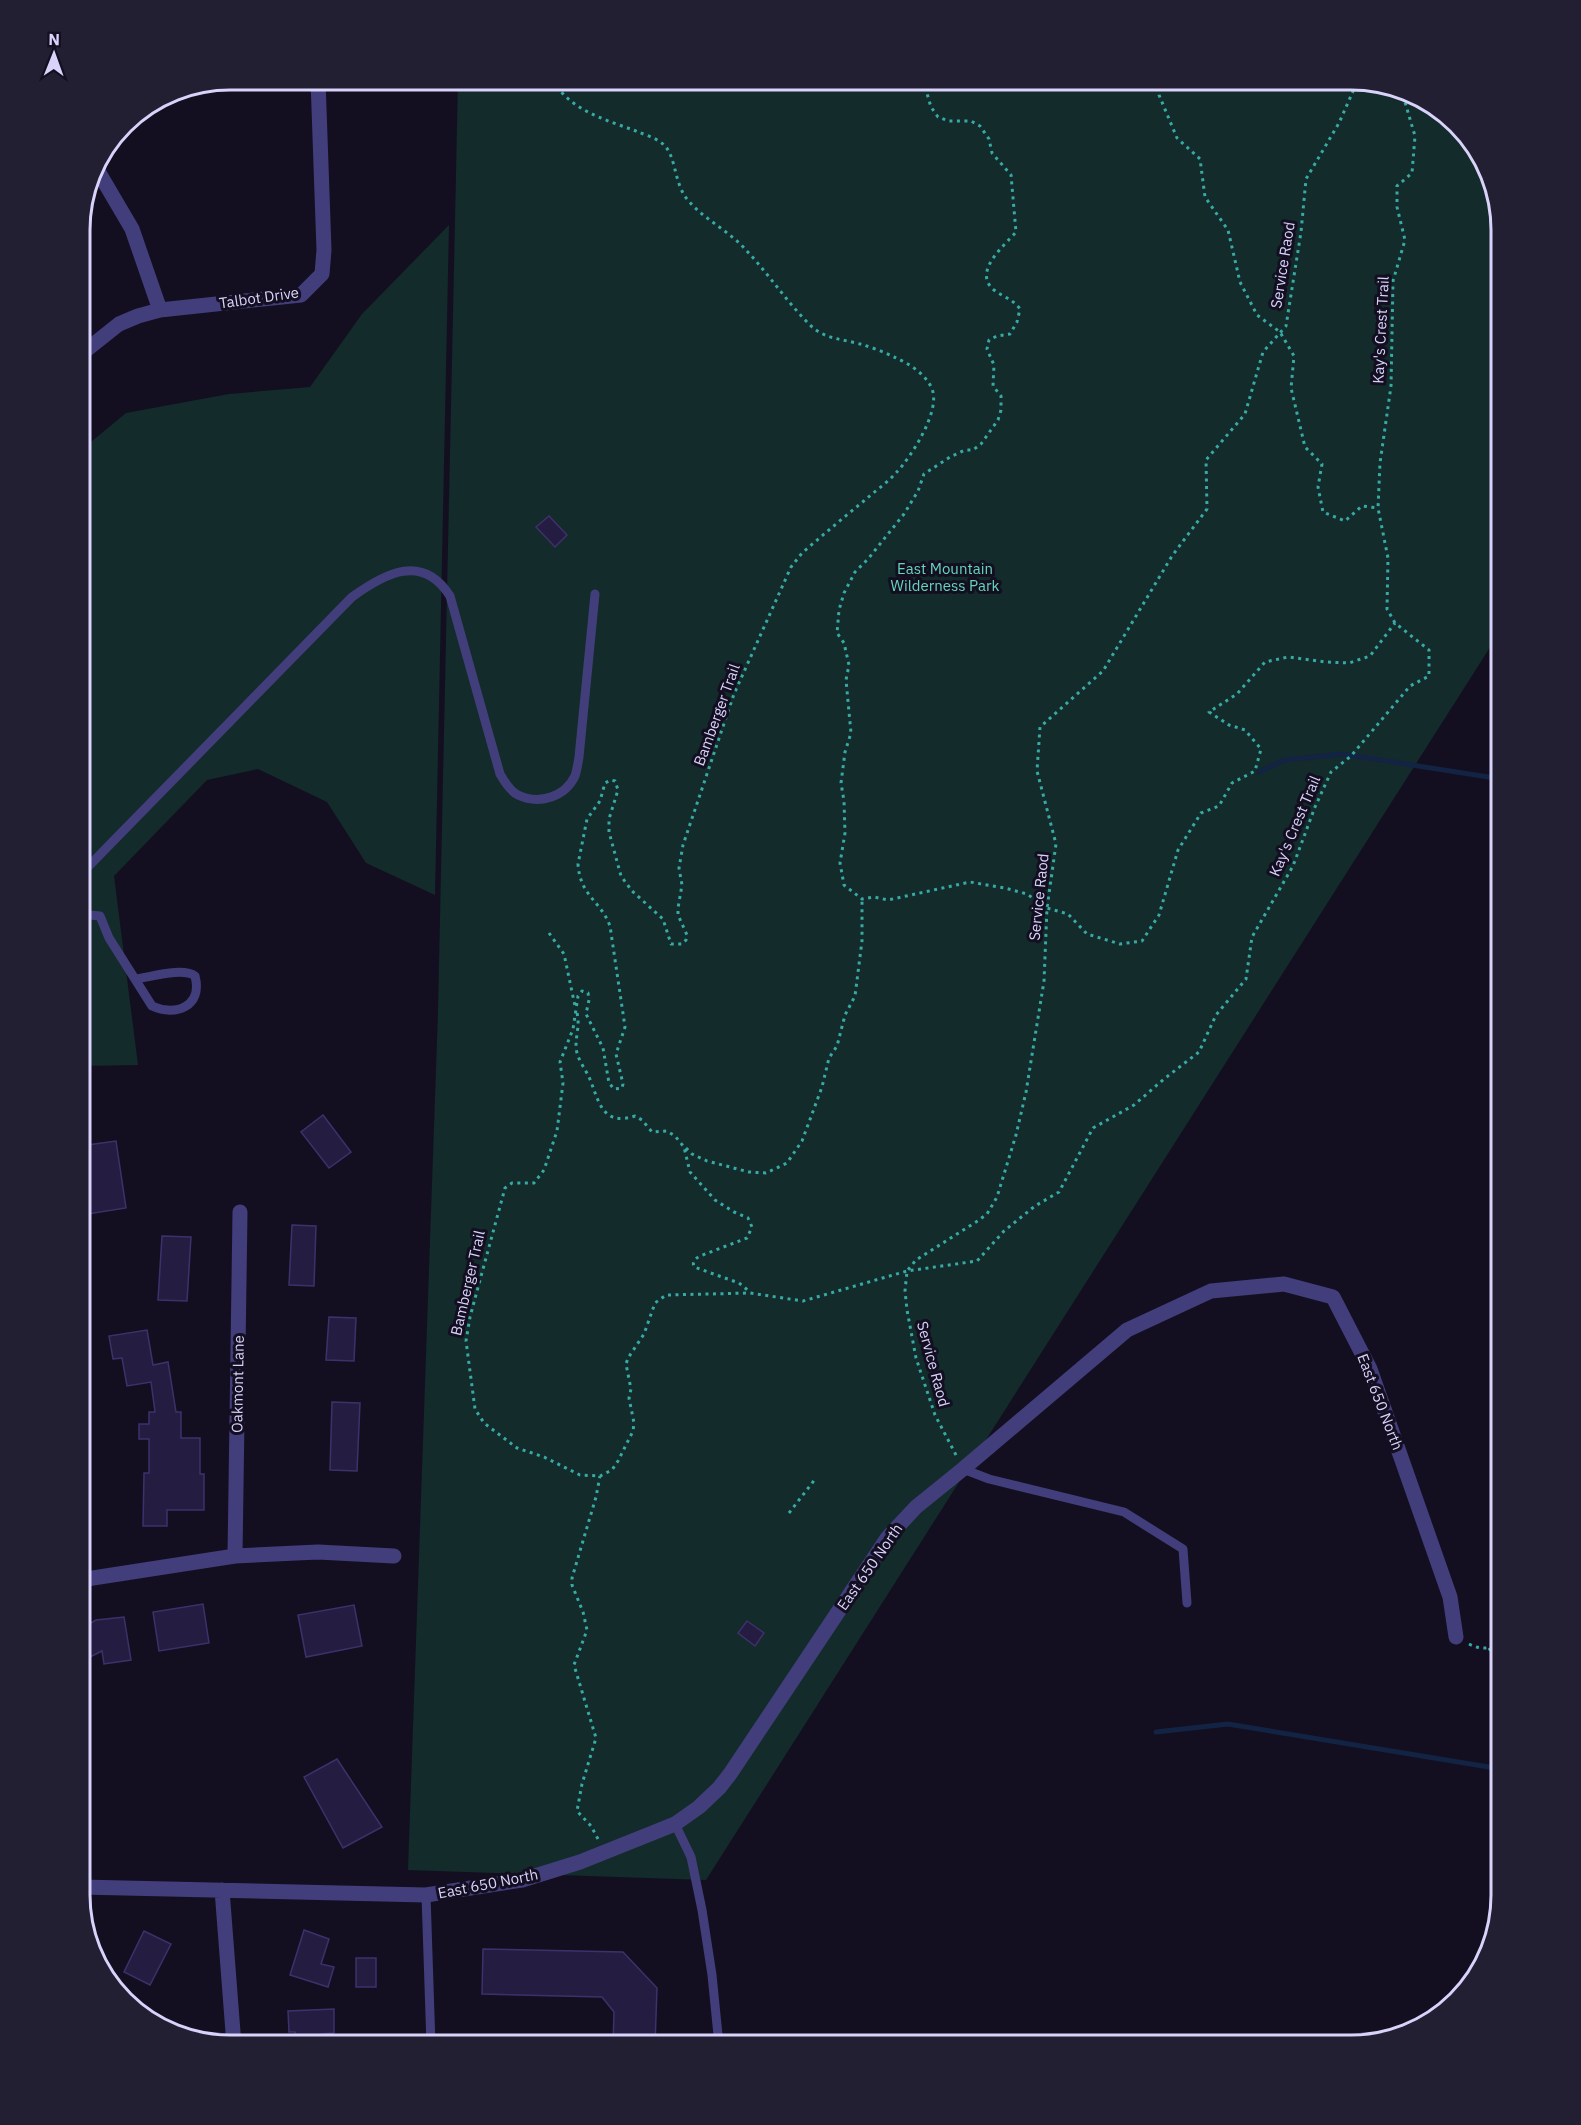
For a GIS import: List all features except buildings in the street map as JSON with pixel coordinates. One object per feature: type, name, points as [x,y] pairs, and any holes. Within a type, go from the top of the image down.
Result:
[{"type":"street","name":"Talbot Drive","points":[[90,348],[119,324],[160,310],[301,295],[322,274],[324,250],[318,90]]},
{"type":"street","points":[[101,177],[132,229],[160,310]]},
{"type":"street","name":"Oakmont Lane","points":[[235,1556],[240,1212]]},
{"type":"street","name":"East 650 North","points":[[90,1887],[426,1895],[522,1880],[604,1854],[675,1824],[699,1807],[730,1774],[895,1528],[916,1507],[1127,1330],[1211,1292],[1284,1284],[1333,1297],[1370,1369],[1450,1597],[1456,1637]]},
{"type":"street","points":[[90,1578],[235,1556],[318,1552],[394,1556]]},
{"type":"street","points":[[222,1890],[233,2035]]},
{"type":"lane","points":[[90,865],[352,597],[381,578],[400,571],[419,572],[438,580],[450,596],[500,774],[507,786],[518,795],[531,798],[543,799],[556,796],[575,776],[579,757],[595,594]]},
{"type":"lane","points":[[90,915],[100,916],[109,938],[152,1006],[162,1010],[185,1007],[194,1001],[197,994],[195,976],[190,972],[136,979]]},
{"type":"lane","points":[[963,1469],[989,1479],[1124,1512],[1183,1549],[1187,1603]]},
{"type":"lane","points":[[675,1824],[691,1857],[700,1899],[712,1975],[718,2035]]},
{"type":"lane","points":[[426,1895],[431,2035]]},
{"type":"path","name":"Bamberger Trail","points":[[559,90],[579,106],[600,118],[654,138],[665,145],[671,155],[677,182],[686,198],[701,214],[744,247],[812,326],[827,336],[861,344],[916,369],[932,389],[934,399],[930,416],[916,445],[896,473],[802,553],[791,567],[734,694],[683,845],[679,868],[682,885],[678,915],[687,935],[682,944],[671,944],[663,919],[632,891],[621,876],[609,832],[609,819],[618,790],[615,781],[609,780],[605,783],[600,801],[586,819],[578,864],[582,886],[608,920],[610,926],[625,1027],[616,1054],[623,1079],[622,1088],[614,1089],[609,1083],[603,1048],[586,1014],[588,993],[582,991],[571,1036],[560,1062],[563,1083],[558,1124],[544,1170],[534,1183],[513,1183],[505,1188],[466,1333],[466,1341],[475,1409],[484,1423],[517,1448],[544,1457],[580,1475],[600,1476]]},
{"type":"path","points":[[926,90],[931,107],[938,117],[949,121],[971,121],[980,126],[989,139],[992,153],[1011,175],[1016,232],[987,266],[986,276],[992,289],[1016,302],[1020,309],[1017,322],[1010,334],[989,340],[987,349],[994,365],[993,386],[1000,396],[1001,410],[998,420],[981,444],[973,450],[965,450],[950,457],[924,474],[918,491],[904,514],[855,572],[839,609],[837,633],[844,643],[849,665],[846,680],[850,733],[841,783],[845,833],[840,864],[844,885],[862,899],[874,897],[888,900],[970,882],[1005,888],[1027,894],[1047,908],[1068,914],[1087,934],[1120,944],[1142,941],[1159,915],[1178,850],[1201,813],[1220,806],[1232,783],[1255,771],[1261,749],[1245,730],[1229,725],[1209,712],[1237,694],[1265,662],[1288,657],[1349,663],[1371,656],[1395,623]]},
{"type":"path","points":[[1158,90],[1177,138],[1200,159],[1205,197],[1228,230],[1239,282],[1257,315],[1280,332],[1294,356],[1291,388],[1305,447],[1322,464],[1318,487],[1323,512],[1345,521],[1362,506],[1378,508]]},
{"type":"path","name":"Service Raod","points":[[963,1469],[934,1415],[916,1358],[905,1291],[907,1271],[916,1260],[987,1214],[997,1197],[1006,1173],[1026,1092],[1044,981],[1047,908],[1056,844],[1037,771],[1040,727],[1103,671],[1172,556],[1207,509],[1206,459],[1245,414],[1263,352],[1286,326],[1301,232],[1306,179],[1339,123],[1354,90]]},
{"type":"path","name":"Kay's Crest Trail","points":[[907,1271],[977,1261],[1004,1231],[1035,1206],[1059,1192],[1093,1128],[1134,1106],[1199,1052],[1216,1015],[1246,979],[1252,937],[1293,866],[1331,772],[1351,756],[1410,686],[1429,676],[1429,650],[1395,623],[1387,609],[1388,558],[1378,508],[1380,463],[1391,386],[1393,281],[1405,240],[1396,207],[1397,186],[1412,172],[1415,136],[1405,101]]},
{"type":"path","points":[[684,1147],[692,1154],[707,1161],[750,1172],[766,1173],[787,1163],[802,1141],[822,1086],[829,1058],[837,1046],[845,1016],[855,996],[862,941],[862,899]]},
{"type":"path","name":"Bamberger Trail","points":[[549,933],[564,954],[579,1021],[576,1048],[598,1103],[606,1114],[614,1118],[624,1120],[635,1116],[642,1120],[652,1132],[668,1131],[684,1147]]},
{"type":"path","points":[[684,1147],[690,1172],[715,1200],[748,1218],[752,1227],[747,1238],[700,1256],[694,1260],[693,1267],[739,1283],[750,1293]]},
{"type":"path","points":[[604,1854],[597,1835],[578,1810],[582,1784],[596,1738],[574,1665],[587,1630],[583,1612],[572,1585],[572,1578],[600,1476],[612,1470],[633,1431],[634,1423],[629,1398],[631,1389],[626,1364],[644,1334],[655,1303],[666,1294],[750,1293],[803,1300],[907,1271]]},
{"type":"path","points":[[789,1513],[816,1478]]},
{"type":"green space","name":"East Mountain Wilderness Park","points":[[458,90],[1360,90],[1405,101],[1436,119],[1450,131],[1472,160],[1480,176],[1490,212],[1491,646],[706,1880],[408,1870],[438,1012]]},
{"type":"green space","points":[[449,225],[435,895],[366,863],[327,802],[258,769],[207,780],[114,876],[138,1065],[90,1066],[90,443],[126,413],[229,394],[310,387],[362,314]]},
{"type":"waterway","points":[[1259,772],[1284,760],[1342,754],[1491,777]]},
{"type":"waterway","points":[[1156,1732],[1228,1724],[1491,1767]]}]
